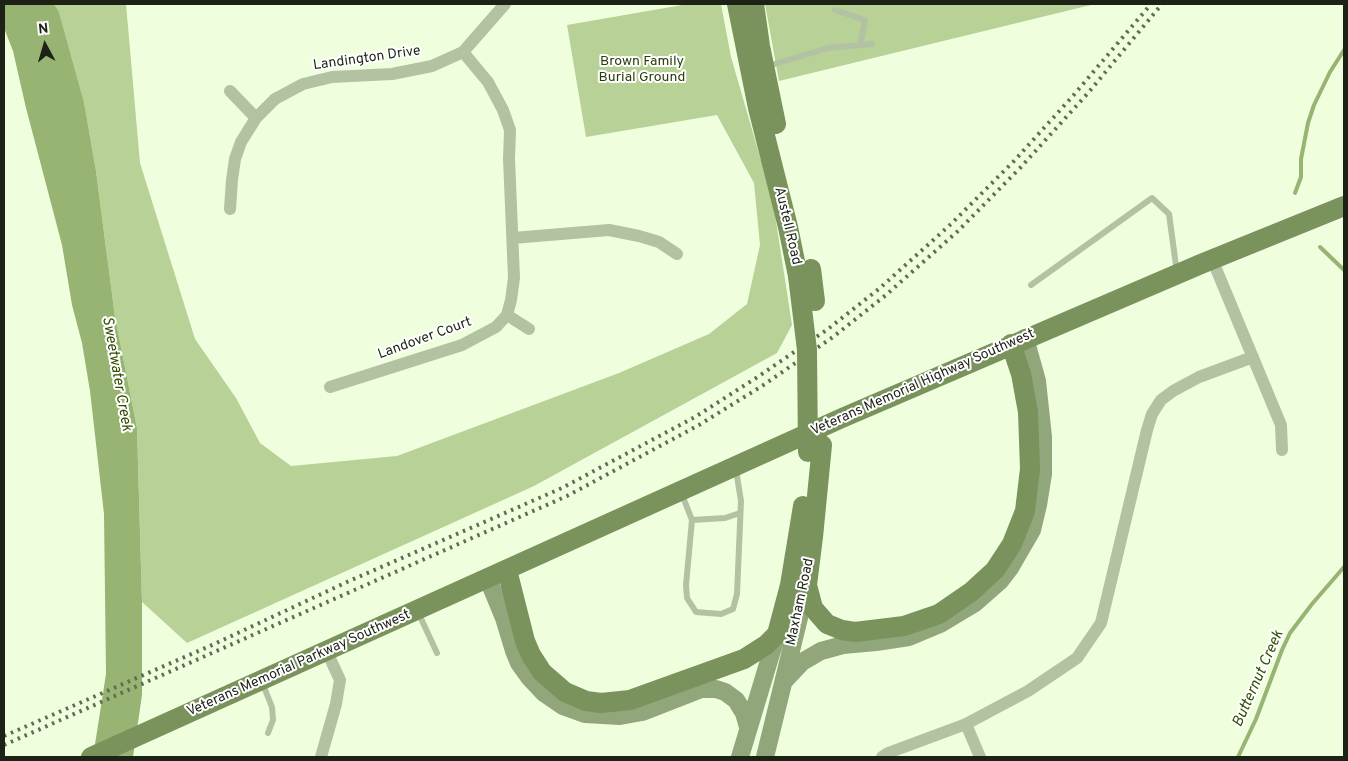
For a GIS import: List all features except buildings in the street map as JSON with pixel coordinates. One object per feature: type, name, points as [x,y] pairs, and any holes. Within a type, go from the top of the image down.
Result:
[{"type":"main road","name":"Austell Road","points":[[737,4],[758,108],[788,227],[804,272]]},
{"type":"main road","name":"Austell Road","points":[[754,4],[771,104],[802,225],[804,272],[820,357],[815,449]]},
{"type":"main road","name":"Veterans Memorial Highway Southwest","points":[[507,570],[851,414],[1212,259],[1344,206]]},
{"type":"main road","points":[[806,585],[810,600],[822,619],[834,627],[855,632],[890,629],[930,618],[971,592],[995,570],[1012,544],[1020,526],[1025,511],[1029,485],[1030,448],[1028,412],[1021,374],[1018,342]]},
{"type":"main road","points":[[784,681],[802,662],[821,650],[909,636],[940,624],[975,603],[1000,581],[1010,568],[1032,530],[1043,474],[1043,436],[1037,381],[1018,342]]},
{"type":"main road","name":"Maxham Road","points":[[765,757],[806,585],[815,449]]},
{"type":"main road","name":"Maxham Road","points":[[740,757],[777,634],[790,585],[799,535],[811,492]]},
{"type":"main road","points":[[507,570],[526,641],[536,664],[565,692],[586,701],[616,702],[642,696],[744,660],[766,645],[777,634]]},
{"type":"main road","name":"Veterans Memorial Parkway Southwest","points":[[91,757],[507,570]]},
{"type":"main road","points":[[488,579],[504,618],[519,663],[544,693],[563,706],[585,714],[620,716],[642,712],[700,690],[716,689],[725,692],[736,700],[744,713],[748,727]]},
{"type":"street","name":"Landington Drive","points":[[230,209],[235,159],[241,142],[256,118],[275,100],[303,84],[332,77],[392,74],[432,66],[463,52],[505,4]]},
{"type":"street","points":[[463,52],[488,82],[503,110],[510,130],[509,159],[514,278],[507,315],[530,329]]},
{"type":"street","points":[[230,91],[256,118]]},
{"type":"street","points":[[513,238],[609,230],[652,240],[677,254]]},
{"type":"street","points":[[1212,259],[1281,425],[1282,450]]},
{"type":"street","name":"Landover Court","points":[[330,387],[462,345],[496,327],[507,315]]},
{"type":"street","points":[[882,757],[888,753],[966,724],[1028,691],[1077,658],[1101,622],[1144,440],[1152,414],[1161,400],[1173,391],[1199,377],[1253,357]]},
{"type":"street","points":[[321,757],[336,704],[340,680],[327,652]]},
{"type":"street","points":[[966,724],[980,757]]},
{"type":"lane","points":[[835,10],[865,20],[860,45]]},
{"type":"lane","points":[[764,68],[828,48],[872,44]]},
{"type":"lane","points":[[1031,285],[1152,198],[1169,214],[1177,274]]},
{"type":"lane","points":[[681,491],[692,520],[686,585],[687,598],[696,612],[721,614],[733,608],[737,594],[741,501],[735,466]]},
{"type":"lane","points":[[692,520],[725,518],[740,513]]},
{"type":"lane","points":[[417,611],[437,653]]},
{"type":"lane","points":[[262,681],[272,707],[272,720],[268,732]]},
{"type":"green space","name":"Brown Family Burial Ground","points":[[54,4],[126,4],[140,163],[195,339],[236,398],[260,443],[291,466],[397,456],[619,373],[709,334],[747,304],[760,245],[754,183],[717,115],[586,137],[567,25],[688,4],[721,4],[731,57],[773,202],[792,325],[777,353],[534,486],[187,643],[142,602],[137,428],[115,317],[96,171],[84,102],[59,12]]},
{"type":"green space","points":[[765,4],[1095,4],[779,81]]},
{"type":"water","name":"Sweetwater Creek","points":[[4,4],[54,4],[59,12],[84,102],[96,171],[115,317],[137,428],[142,602],[142,695],[133,757],[93,757],[106,674],[104,514],[90,391],[62,245],[13,51],[4,28]]},
{"type":"waterway","name":"Butternut Creek","points":[[1295,193],[1301,177],[1301,159],[1308,123],[1314,105],[1330,72],[1344,50]]},
{"type":"waterway","name":"Butternut Creek","points":[[1320,247],[1344,270]]},
{"type":"waterway","name":"Butternut Creek","points":[[1238,757],[1256,719],[1290,633],[1344,567]]},
{"type":"railway","points":[[4,736],[562,488],[695,417],[828,329],[880,288],[951,224],[1014,161],[1072,97],[1151,4]]},
{"type":"railway","points":[[4,745],[567,496],[699,425],[762,386],[833,337],[886,295],[958,231],[1021,167],[1088,93],[1162,4]]}]
